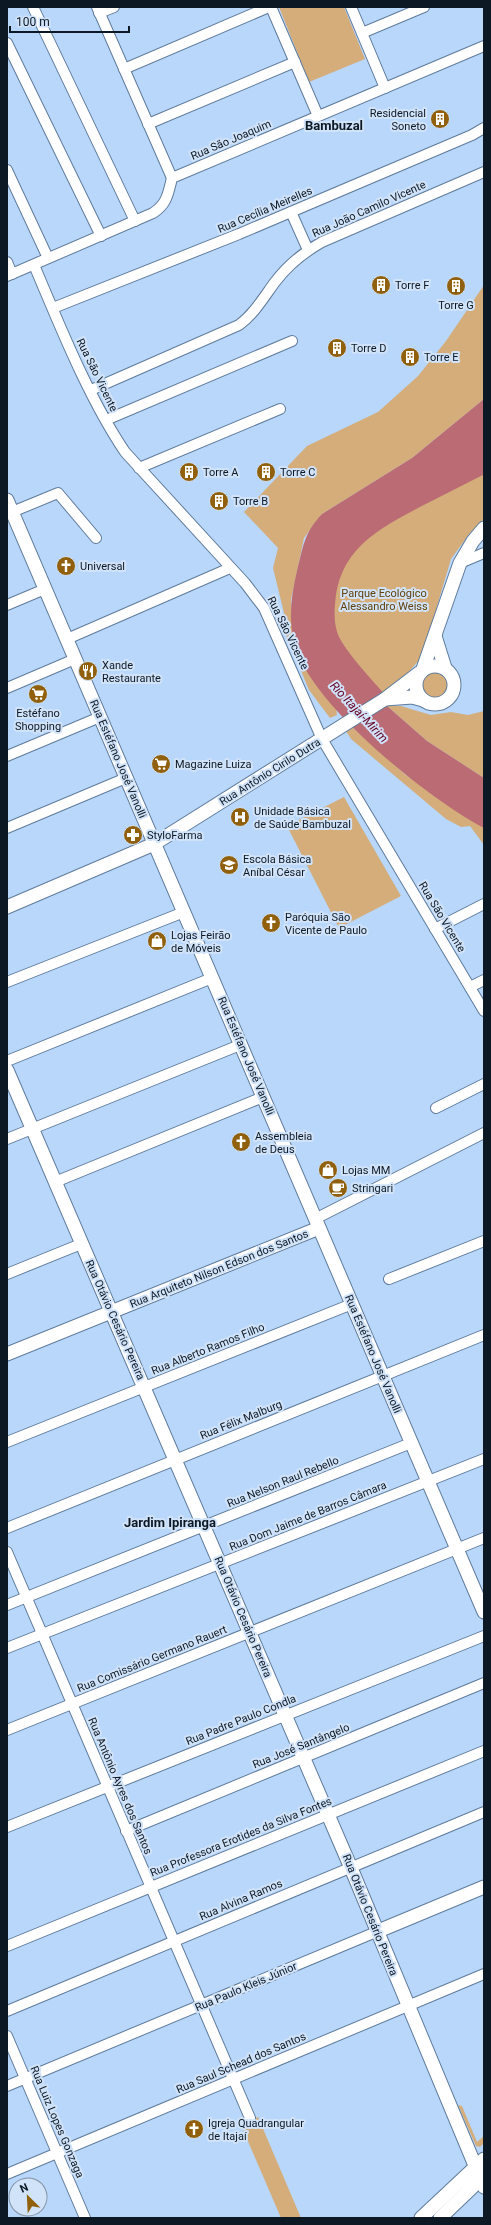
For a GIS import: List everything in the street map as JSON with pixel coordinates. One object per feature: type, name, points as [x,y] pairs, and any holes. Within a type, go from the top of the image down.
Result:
[{"type":"main road","name":"Rua Estéfano José Vanolli","points":[[9,509],[67,640],[484,1612]]},
{"type":"main road","points":[[421,671],[434,665],[445,668],[450,672],[454,683],[452,694],[448,699],[436,704],[423,700],[416,690],[416,679],[421,671],[435,636],[460,563],[473,541],[484,528]]},
{"type":"main road","points":[[435,636],[445,668]]},
{"type":"main road","name":"Rua Antônio Cirilo Dutra","points":[[7,907],[154,844],[384,700],[421,671]]},
{"type":"main road","name":"Rua Antônio Cirilo Dutra","points":[[384,700],[412,697],[423,700]]},
{"type":"main road","name":"Rua Otávio Cesário Pereira","points":[[7,1070],[351,1868],[376,1932],[482,2174]]},
{"type":"main road","name":"Rua Arquiteto Nilson Edson dos Santos","points":[[7,1354],[112,1312],[317,1224]]},
{"type":"main road","name":"Rua Paulo Kleis Júnior","points":[[376,1932],[484,1887]]},
{"type":"main road","points":[[421,2218],[482,2174]]},
{"type":"main road","points":[[440,2218],[482,2174]]},
{"type":"street","points":[[33,7],[135,221]]},
{"type":"street","points":[[7,262],[10,275],[135,221],[162,207],[167,199],[172,178],[98,10],[114,7]]},
{"type":"street","points":[[124,69],[270,7],[318,116]]},
{"type":"street","points":[[351,7],[385,88]]},
{"type":"street","points":[[362,33],[424,7]]},
{"type":"street","points":[[7,43],[101,236]]},
{"type":"street","name":"Rua São Joaquim","points":[[172,178],[484,46]]},
{"type":"street","points":[[148,124],[295,62]]},
{"type":"street","name":"Rua Cecília Meirelles","points":[[53,308],[291,212],[484,128]]},
{"type":"street","points":[[7,170],[48,258]]},
{"type":"street","name":"Rua João Camilo Vicente","points":[[91,390],[239,324],[248,318],[285,270],[308,250],[484,172]]},
{"type":"street","points":[[291,212],[308,250]]},
{"type":"street","name":"Rua São Vicente","points":[[34,264],[91,390],[122,447],[139,468],[254,594],[264,608],[322,739],[484,1011]]},
{"type":"street","points":[[106,420],[292,341]]},
{"type":"street","points":[[139,468],[280,409]]},
{"type":"street","points":[[9,509],[58,493],[96,538]]},
{"type":"street","points":[[460,563],[484,553]]},
{"type":"street","points":[[67,640],[230,568]]},
{"type":"street","points":[[7,605],[45,589]]},
{"type":"street","points":[[7,688],[75,659]]},
{"type":"street","points":[[7,756],[100,717]]},
{"type":"street","points":[[7,828],[126,778]]},
{"type":"street","points":[[435,929],[484,904]]},
{"type":"street","points":[[7,982],[184,912]]},
{"type":"street","points":[[7,1061],[212,978]]},
{"type":"street","points":[[470,987],[484,980]]},
{"type":"street","points":[[7,1139],[240,1045]]},
{"type":"street","points":[[436,1108],[484,1084]]},
{"type":"street","points":[[55,1182],[263,1097]]},
{"type":"street","points":[[317,1224],[484,1133]]},
{"type":"street","points":[[389,1279],[484,1241]]},
{"type":"street","points":[[7,1274],[81,1244]]},
{"type":"street","name":"Rua Alberto Ramos Filho","points":[[7,1442],[352,1304]]},
{"type":"street","name":"Rua Félix Malburg","points":[[7,1528],[484,1335]]},
{"type":"street","name":"Rua Nelson Raul Rebello","points":[[7,1605],[411,1443]]},
{"type":"street","name":"Rua Dom Jaime de Barros Câmara","points":[[7,1648],[484,1458]]},
{"type":"street","name":"Rua Comissário Germano Rauert","points":[[7,1730],[484,1538]]},
{"type":"street","name":"Rua Antônio Ayres dos Santos","points":[[7,1552],[250,2118]]},
{"type":"street","name":"Rua Padre Paulo Condla","points":[[7,1827],[484,1636]]},
{"type":"street","name":"Rua José Santângelo","points":[[126,1831],[484,1683]]},
{"type":"street","name":"Rua Professora Erotides da Silva Fontes","points":[[7,1946],[484,1751]]},
{"type":"street","name":"Rua Alvina Ramos","points":[[7,2011],[484,1812]]},
{"type":"street","name":"Rua Paulo Kleis Júnior","points":[[7,2086],[376,1932]]},
{"type":"street","name":"Rua Saul Schead dos Santos","points":[[7,2174],[484,1974]]},
{"type":"street","name":"Rua Luiz Lopes Gonzaga","points":[[7,2036],[84,2218]]},
{"type":"green space","points":[[279,7],[344,7],[365,59],[309,82]]},
{"type":"green space","points":[[484,285],[484,399],[412,458],[322,514],[304,538],[291,600],[296,647],[321,691],[336,708],[337,715],[330,718],[309,690],[285,632],[284,613],[273,568],[278,548],[244,512],[307,446],[378,412],[418,376],[446,341]]},
{"type":"green space","name":"Parque Ecológico Alessandro Weiss","points":[[484,470],[484,519],[470,533],[451,559],[422,657],[397,685],[381,697],[352,664],[335,638],[330,613],[332,589],[344,559],[368,532]]},
{"type":"green space","points":[[435,670],[446,674],[450,685],[446,696],[435,700],[424,696],[420,685],[424,674]]},
{"type":"green space","points":[[387,706],[401,706],[431,715],[451,712],[468,715],[484,711],[484,778],[427,741]]},
{"type":"green space","points":[[352,727],[406,775],[484,828],[484,845],[470,826],[461,827],[446,819],[351,739],[346,731]]},
{"type":"green space","points":[[344,797],[401,896],[339,928],[287,826]]},
{"type":"green space","points":[[458,2105],[462,2106],[477,2142],[484,2136],[484,2143],[480,2147],[476,2146]]},
{"type":"green space","points":[[258,2117],[301,2218],[281,2218],[241,2125]]},
{"type":"water","name":"Rio Itajaí-Mirim","points":[[484,399],[484,470],[368,532],[344,559],[332,589],[330,613],[335,638],[352,664],[387,706],[427,741],[484,778],[484,828],[434,796],[405,774],[348,723],[324,696],[306,670],[295,646],[291,608],[293,590],[303,547],[311,528],[322,514],[412,458]]},
{"type":"waterway","points":[[379,694],[350,661],[334,636],[331,622],[331,604],[334,585],[340,568],[349,553],[373,530],[403,512],[484,470]]},
{"type":"place","name":"Residencial Soneto","points":[[440,119]]},
{"type":"place","name":"Torre F","points":[[381,285]]},
{"type":"place","name":"Torre G","points":[[456,286]]},
{"type":"place","name":"Torre D","points":[[337,348]]},
{"type":"place","name":"Torre E","points":[[410,357]]},
{"type":"place","name":"Torre A","points":[[189,472]]},
{"type":"place","name":"Torre C","points":[[266,472]]},
{"type":"place","name":"Torre B","points":[[219,501]]},
{"type":"place","name":"Universal","points":[[66,566]]},
{"type":"place","name":"Xande Restaurante","points":[[88,671]]},
{"type":"place","name":"Estéfano Shopping","points":[[38,694]]},
{"type":"place","name":"Magazine Luiza","points":[[161,764]]},
{"type":"place","name":"Unidade Básica de Saúde Bambuzal","points":[[240,817]]},
{"type":"place","name":"StyloFarma","points":[[133,835]]},
{"type":"place","name":"Escola Básica Aníbal César","points":[[229,865]]},
{"type":"place","name":"Paróquia São Vicente de Paulo","points":[[271,923]]},
{"type":"place","name":"Lojas Feirão de Móveis","points":[[157,941]]},
{"type":"place","name":"Assembleia de Deus","points":[[241,1142]]},
{"type":"place","name":"Lojas MM","points":[[328,1170]]},
{"type":"place","name":"Stringari","points":[[338,1188]]},
{"type":"place","name":"Igreja Quadrangular de Itajaí","points":[[194,2129]]},
{"type":"district","name":"Bambuzal","points":[[334,125]]},
{"type":"district","name":"Jardim Ipiranga","points":[[170,1522]]}]
